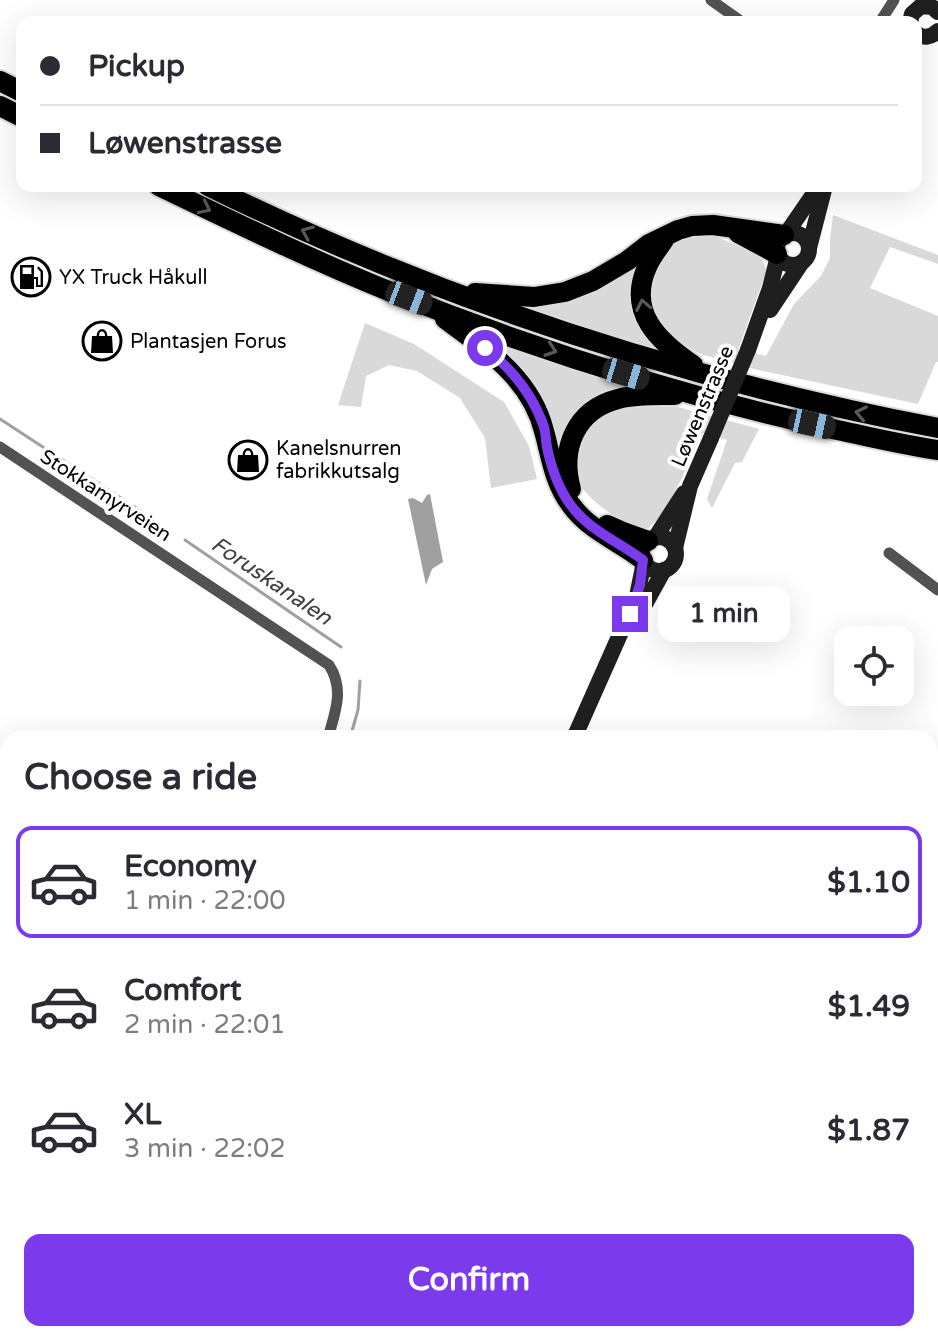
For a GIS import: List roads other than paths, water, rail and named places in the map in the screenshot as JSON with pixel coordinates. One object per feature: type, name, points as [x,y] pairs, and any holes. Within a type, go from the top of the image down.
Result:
[{"type":"highway","points":[[172,192],[286,246],[425,305],[584,361],[693,394],[812,424],[938,450]]},
{"type":"highway","points":[[221,192],[447,290],[581,338],[818,404],[938,428]]},
{"type":"highway","points":[[447,290],[534,297],[565,292],[593,281],[649,244],[685,228],[701,225],[730,228],[781,245]]},
{"type":"highway","points":[[667,236],[644,274],[641,291],[643,310],[660,340],[709,376]]},
{"type":"highway","points":[[425,305],[495,356],[516,377],[538,414],[552,465],[568,501],[581,517],[598,532],[632,551],[648,550]]},
{"type":"highway","points":[[648,550],[623,532],[595,518],[579,503],[567,474],[569,444],[586,416],[610,401],[638,396],[693,394]]},
{"type":"main road","points":[[916,10],[926,6],[938,9]]},
{"type":"main road","name":"Løwenstrasse","points":[[578,730],[637,596],[648,550],[690,486],[750,346],[781,245],[818,192]]},
{"type":"main road","name":"Løwenstrasse","points":[[750,346],[781,291],[806,255],[821,192]]},
{"type":"main road","points":[[791,232],[801,235],[808,243],[806,255],[789,264],[781,245],[791,232]]},
{"type":"main road","name":"Løwenstrasse","points":[[675,548],[690,486]]},
{"type":"main road","points":[[586,730],[631,631],[664,570],[674,562],[675,548],[667,539],[648,550],[653,570],[664,570]]},
{"type":"street","points":[[711,0],[734,16]]},
{"type":"street","name":"Stokkamyrveien","points":[[0,447],[329,665],[338,683],[330,730]]},
{"type":"street","points":[[889,553],[938,590]]},
{"type":"waterway","name":"Foruskanalen","points":[[0,419],[150,517]]},
{"type":"waterway","name":"Foruskanalen","points":[[185,540],[341,647]]},
{"type":"waterway","name":"Foruskanalen","points":[[352,730],[358,710],[360,681]]},
{"type":"place","name":"YX Truck Håkull","points":[[31,277]]},
{"type":"place","name":"Plantasjen Forus","points":[[102,341]]},
{"type":"place","name":"Kanelsnurren fabrikkutsalg","points":[[248,460]]}]
